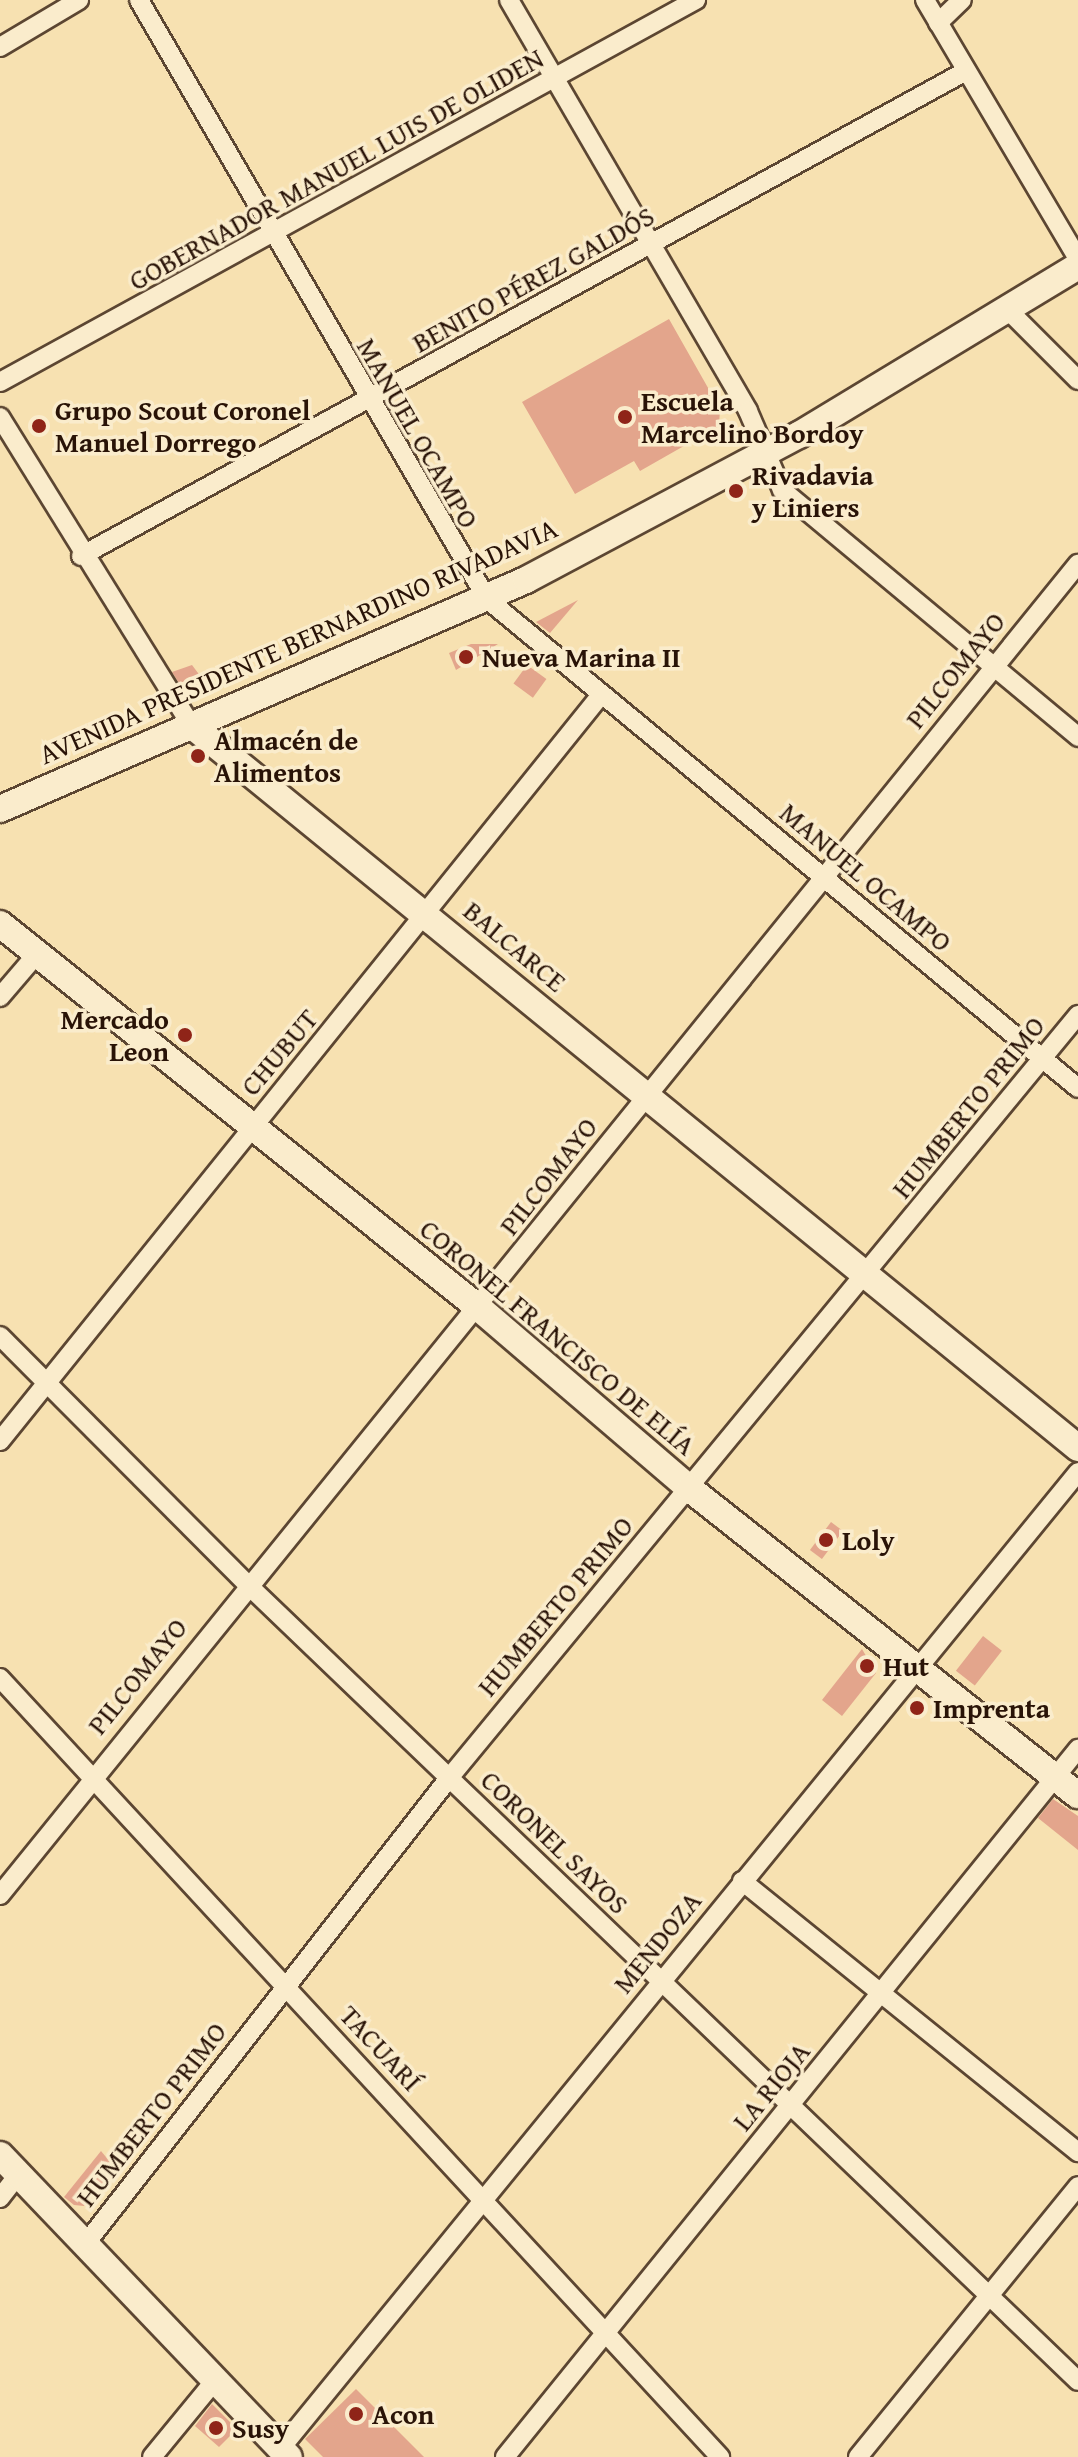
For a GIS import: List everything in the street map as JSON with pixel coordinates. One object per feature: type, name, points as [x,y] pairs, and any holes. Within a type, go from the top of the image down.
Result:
[{"type":"street","points":[[0,47],[79,0]]},
{"type":"street","name":"MANUEL OCAMPO","points":[[139,0],[368,401],[487,599],[600,696],[1078,1088]]},
{"type":"street","points":[[509,0],[793,502],[1078,737]]},
{"type":"street","name":"GOBERNADOR MANUEL LUIS DE OLIDEN","points":[[0,382],[275,237],[696,0]]},
{"type":"street","points":[[925,0],[1078,259]]},
{"type":"street","points":[[938,23],[962,0]]},
{"type":"street","name":"BENITO PÉREZ GALDÓS","points":[[81,556],[650,247],[966,71]]},
{"type":"street","name":"AVENIDA PRESIDENTE BERNARDINO RIVADAVIA","points":[[0,809],[190,724],[487,599],[766,453],[1078,266]]},
{"type":"street","points":[[1008,310],[1023,332],[1078,380]]},
{"type":"street","name":"BALCARCE","points":[[0,417],[81,556],[190,724],[1078,1448]]},
{"type":"street","name":"PILCOMAYO","points":[[0,1895],[247,1584],[479,1308],[822,876],[1078,564]]},
{"type":"street","name":"CHUBUT","points":[[0,1441],[428,915],[600,696]]},
{"type":"street","name":"CORONEL FRANCISCO DE ELÍA","points":[[0,924],[479,1308],[690,1489],[1078,1795]]},
{"type":"street","points":[[0,997],[36,955]]},
{"type":"street","name":"HUMBERTO PRIMO","points":[[87,2242],[449,1778],[867,1277],[1078,1015]]},
{"type":"street","name":"CORONEL SAYOS","points":[[0,1336],[247,1584],[1078,2381]]},
{"type":"street","name":"MENDOZA","points":[[285,2452],[483,2200],[913,1666],[1078,1472]]},
{"type":"street","name":"TACUARÍ","points":[[0,1678],[720,2457]]},
{"type":"street","name":"LA RIOJA","points":[[505,2457],[1078,1749]]},
{"type":"street","points":[[742,1881],[1078,2152]]},
{"type":"street","points":[[0,2155],[87,2242],[285,2452]]},
{"type":"street","points":[[0,2198],[19,2174]]},
{"type":"street","points":[[858,2457],[1078,2186]]},
{"type":"street","points":[[152,2457],[216,2379]]},
{"type":"building","name":"Escuela Marcelino Bordoy","points":[[669,319],[720,409],[719,426],[640,471],[634,461],[575,494],[522,402]]},
{"type":"building","points":[[578,600],[550,633],[536,622]]},
{"type":"building","name":"Nueva Marina II","points":[[471,644],[498,644],[456,670],[449,653]]},
{"type":"building","points":[[192,665],[210,689],[188,697],[172,672]]},
{"type":"building","points":[[527,665],[546,679],[533,698],[513,684]]},
{"type":"building","name":"Loly","points":[[831,1522],[843,1531],[822,1559],[810,1550]]},
{"type":"building","points":[[983,1636],[1002,1651],[975,1685],[956,1671]]},
{"type":"building","points":[[862,1649],[876,1673],[842,1716],[822,1700]]},
{"type":"building","points":[[1053,1799],[1078,1816],[1078,1850],[1038,1818]]},
{"type":"building","points":[[101,2151],[115,2168],[84,2206],[74,2205],[64,2197]]},
{"type":"building","name":"Acon","points":[[356,2389],[424,2457],[323,2457],[305,2439]]},
{"type":"building","name":"Susy","points":[[212,2404],[237,2429],[219,2447],[195,2426]]},
{"type":"place","name":"Escuela Marcelino Bordoy","points":[[625,417]]},
{"type":"place","name":"Grupo Scout Coronel Manuel Dorrego","points":[[39,426]]},
{"type":"place","name":"Rivadavia y Liniers","points":[[736,491]]},
{"type":"place","name":"Nueva Marina II","points":[[466,657]]},
{"type":"place","name":"Almacén de Alimentos","points":[[198,756]]},
{"type":"place","name":"Mercado Leon","points":[[185,1035]]},
{"type":"place","name":"Loly","points":[[826,1540]]},
{"type":"place","name":"Hut","points":[[867,1666]]},
{"type":"place","name":"Imprenta","points":[[917,1708]]},
{"type":"place","name":"Acon","points":[[356,2414]]},
{"type":"place","name":"Susy","points":[[216,2428]]}]
